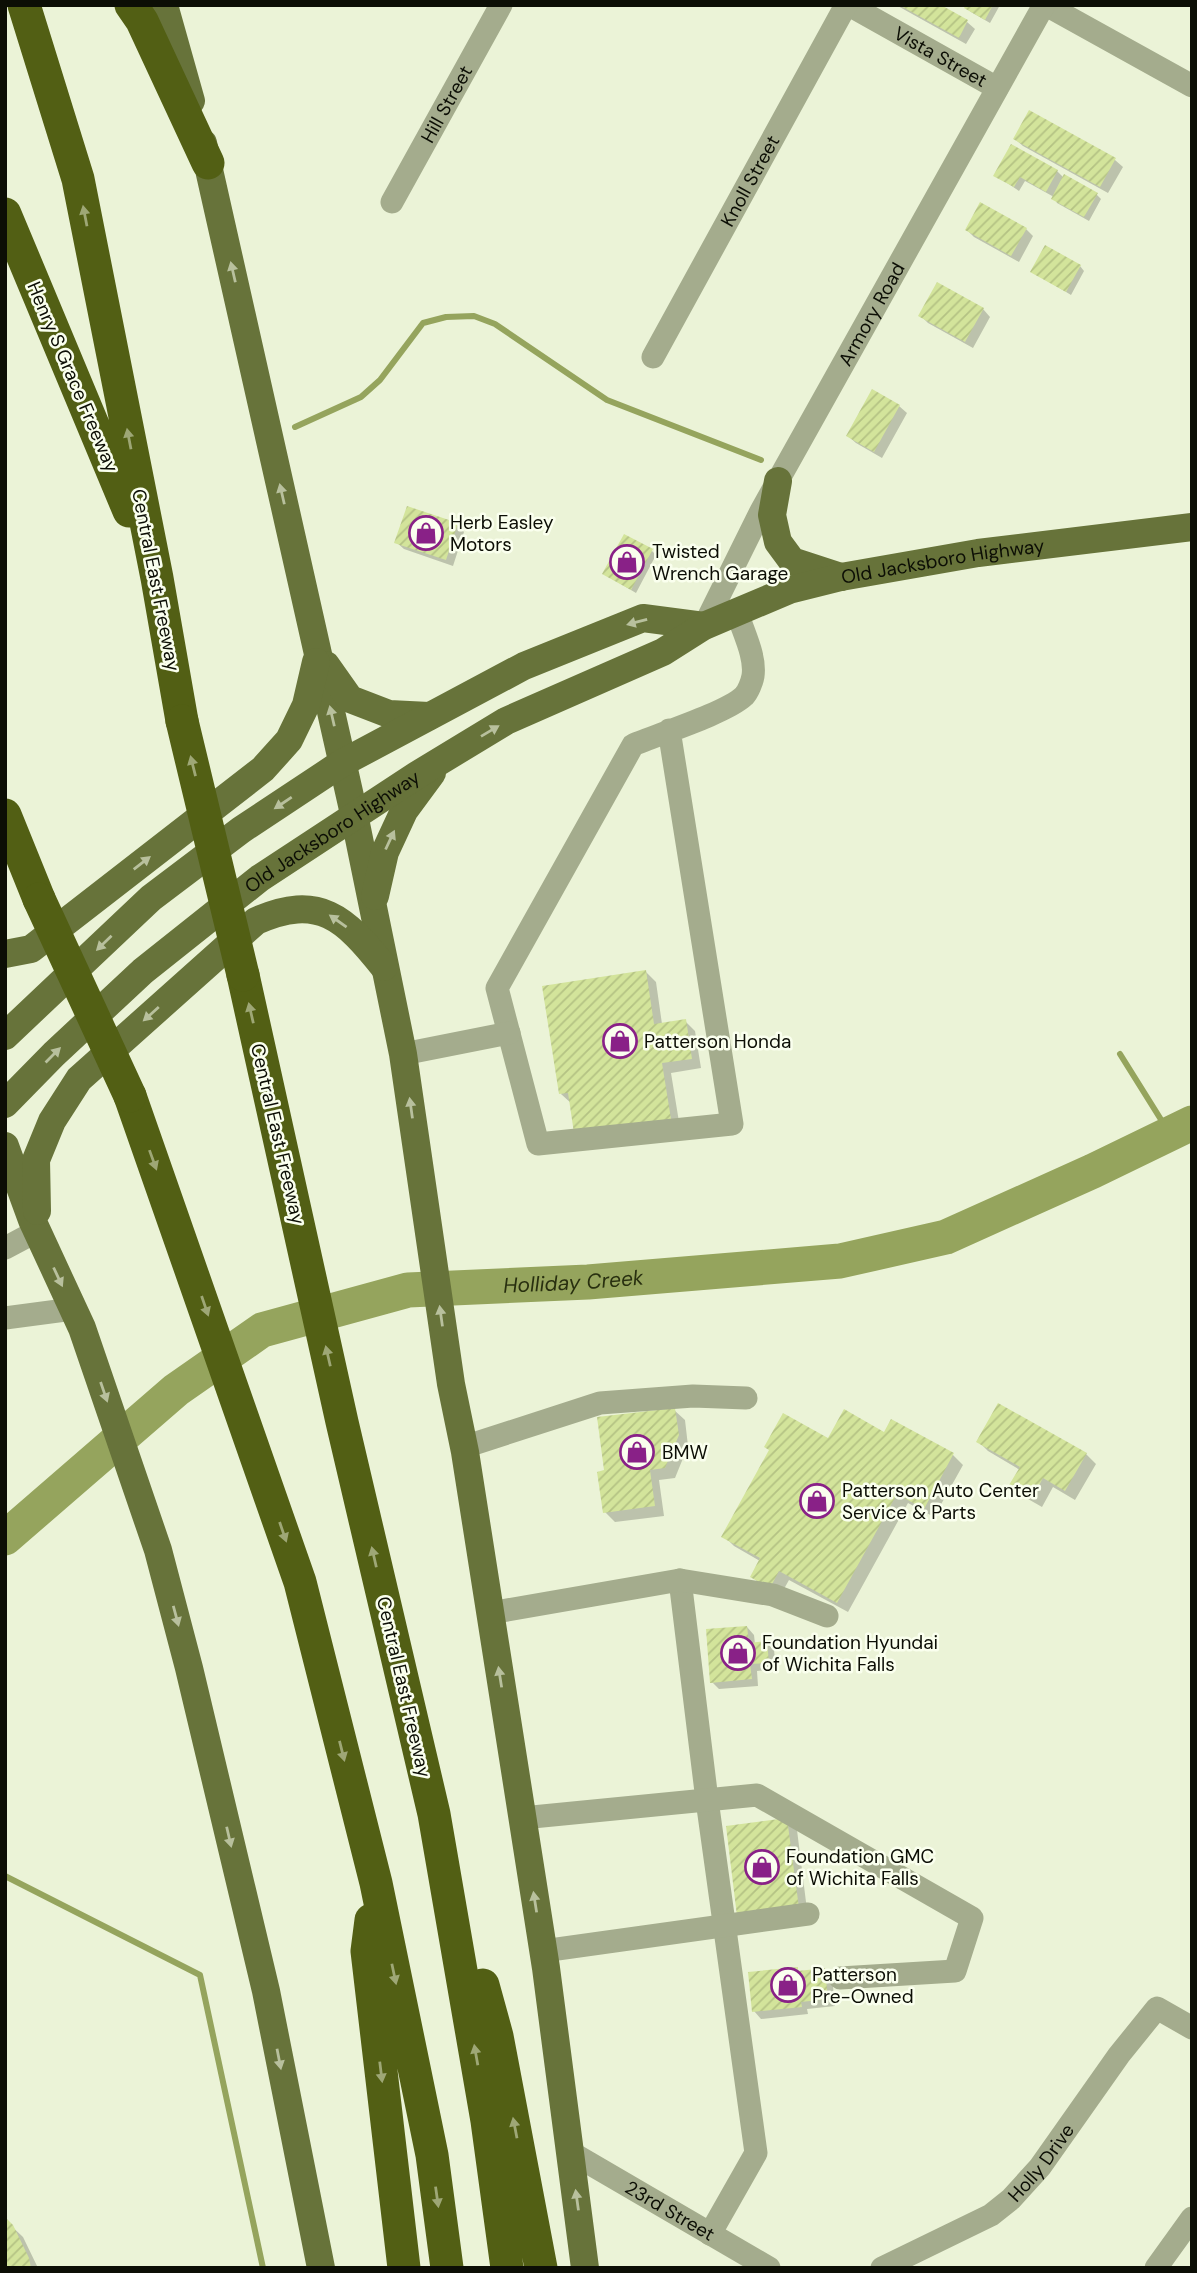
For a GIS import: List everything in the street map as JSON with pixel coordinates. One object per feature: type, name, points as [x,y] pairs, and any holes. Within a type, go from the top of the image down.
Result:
[{"type":"highway","name":"Central East Freeway","points":[[24,5],[78,179],[182,721],[243,975],[342,1422],[434,1814],[487,2121],[507,2268]]},
{"type":"highway","points":[[131,5],[142,21],[208,163]]},
{"type":"highway","name":"Henry S Grace Freeway","points":[[5,214],[156,578]]},
{"type":"highway","points":[[5,815],[39,899],[130,1096],[300,1582],[376,1883],[432,2155],[447,2268]]},
{"type":"highway","points":[[5,838],[39,899]]},
{"type":"highway","points":[[434,1814],[497,2036],[541,2266]]},
{"type":"highway","points":[[376,1883],[367,1951],[404,2268]]},
{"type":"main road","points":[[164,5],[208,163],[354,814],[403,1054],[451,1384],[464,1447],[543,1951],[585,2268]]},
{"type":"main road","points":[[778,481],[772,515],[778,542],[792,561],[841,577]]},
{"type":"main road","name":"Old Jacksboro Highway","points":[[5,1104],[143,971],[260,878],[354,814],[506,722],[663,652],[704,626],[789,590],[841,577],[978,553],[1192,527]]},
{"type":"main road","points":[[5,1036],[151,898],[242,830],[342,763],[524,667],[643,618],[704,626]]},
{"type":"main road","points":[[318,654],[350,699],[388,714],[429,716]]},
{"type":"main road","points":[[5,954],[31,949],[263,769],[289,740],[306,705],[318,654]]},
{"type":"main road","points":[[373,906],[385,852],[399,821],[443,760]]},
{"type":"main road","points":[[34,1223],[36,1160],[52,1121],[79,1079],[256,922],[277,912],[304,908],[332,915],[362,939],[386,969]]},
{"type":"main road","points":[[5,1146],[34,1223],[77,1318],[158,1550],[266,1991],[321,2268]]},
{"type":"main road","points":[[5,1193],[34,1223]]},
{"type":"street","name":"Hill Street","points":[[392,202],[502,5]]},
{"type":"street","name":"Vista Street","points":[[847,5],[997,88]]},
{"type":"street","name":"Knoll Street","points":[[653,357],[847,5]]},
{"type":"street","name":"Armory Road","points":[[704,626],[778,481],[1045,5]]},
{"type":"street","points":[[1045,5],[1192,86]]},
{"type":"street","points":[[669,730],[732,1124],[538,1144],[497,988],[633,745],[669,730],[728,706],[746,695],[753,678],[753,663],[737,612]]},
{"type":"street","points":[[403,1054],[509,1033]]},
{"type":"street","points":[[5,1248],[34,1223]]},
{"type":"street","points":[[5,1318],[77,1318]]},
{"type":"street","points":[[464,1447],[600,1403],[693,1396],[746,1398]]},
{"type":"street","points":[[680,1580],[707,1800],[756,2153],[710,2234]]},
{"type":"street","points":[[490,1613],[680,1580],[773,1595],[827,1616]]},
{"type":"street","points":[[522,1818],[757,1795],[972,1918],[956,1971],[840,1978]]},
{"type":"street","points":[[543,1951],[808,1914]]},
{"type":"street","name":"Holly Drive","points":[[882,2268],[991,2215],[1011,2199],[1040,2167],[1119,2055],[1157,2008],[1192,2028]]},
{"type":"street","name":"23rd Street","points":[[570,2152],[769,2268]]},
{"type":"street","points":[[1156,2268],[1192,2218]]},
{"type":"building","points":[[899,5],[941,5],[968,20],[959,38]]},
{"type":"building","points":[[966,5],[993,5],[985,20],[964,8]]},
{"type":"building","points":[[1029,110],[1116,158],[1100,187],[1013,139]]},
{"type":"building","points":[[1011,144],[1058,170],[1046,192],[1020,177],[1014,187],[993,176]]},
{"type":"building","points":[[1064,174],[1098,193],[1084,217],[1051,199]]},
{"type":"building","points":[[980,202],[1027,228],[1011,256],[965,230]]},
{"type":"building","points":[[1045,245],[1081,265],[1066,292],[1030,272]]},
{"type":"building","points":[[937,282],[984,308],[965,342],[918,316]]},
{"type":"building","points":[[872,389],[900,405],[874,452],[846,436]]},
{"type":"building","name":"Herb Easley Motors","points":[[407,506],[458,523],[446,560],[394,543]]},
{"type":"building","name":"Twisted Wrench Garage","points":[[624,534],[653,549],[631,590],[602,574]]},
{"type":"building","name":"Patterson Honda","points":[[646,970],[654,1024],[686,1019],[692,1059],[662,1063],[671,1119],[574,1133],[568,1093],[559,1094],[542,986]]},
{"type":"building","points":[[998,1403],[1087,1453],[1065,1491],[1043,1478],[1032,1498],[1009,1485],[1020,1467],[976,1442]]},
{"type":"building","name":"BMW","points":[[675,1408],[679,1435],[665,1468],[650,1470],[655,1506],[603,1513],[597,1472],[604,1470],[597,1417]]},
{"type":"building","name":"Patterson Auto Center Service & Parts","points":[[844,1409],[884,1432],[891,1419],[954,1453],[924,1509],[897,1494],[837,1603],[779,1571],[770,1588],[750,1577],[760,1558],[721,1537],[769,1450],[764,1447],[783,1413],[828,1438]]},
{"type":"building","name":"Foundation Hyundai of Wichita Falls","points":[[747,1626],[749,1643],[767,1641],[769,1663],[750,1664],[752,1679],[710,1683],[706,1629]]},
{"type":"building","name":"Foundation GMC of Wichita Falls","points":[[787,1818],[799,1908],[737,1916],[726,1826]]},
{"type":"building","name":"Patterson Pre-Owned","points":[[798,1967],[798,1971],[825,1968],[828,1999],[801,2002],[802,2007],[752,2012],[748,1972]]},
{"type":"building","points":[[5,2217],[13,2225],[31,2268],[5,2268]]},
{"type":"waterway","points":[[295,427],[361,397],[380,380],[423,323],[446,317],[474,316],[495,324],[607,400],[761,460]]},
{"type":"waterway","points":[[1120,1054],[1170,1134]]},
{"type":"waterway","name":"Holliday Creek","points":[[5,1538],[176,1390],[262,1330],[408,1290],[588,1282],[840,1261],[946,1237],[1192,1123]]},
{"type":"waterway","points":[[5,1876],[200,1975],[263,2268]]},
{"type":"place","name":"Herb Easley Motors","points":[[426,533]]},
{"type":"place","name":"Twisted Wrench Garage","points":[[627,562]]},
{"type":"place","name":"Patterson Honda","points":[[620,1041]]},
{"type":"place","name":"BMW","points":[[637,1452]]},
{"type":"place","name":"Patterson Auto Center Service & Parts","points":[[817,1501]]},
{"type":"place","name":"Foundation Hyundai of Wichita Falls","points":[[738,1653]]},
{"type":"place","name":"Foundation GMC of Wichita Falls","points":[[762,1867]]},
{"type":"place","name":"Patterson Pre-Owned","points":[[788,1985]]}]
